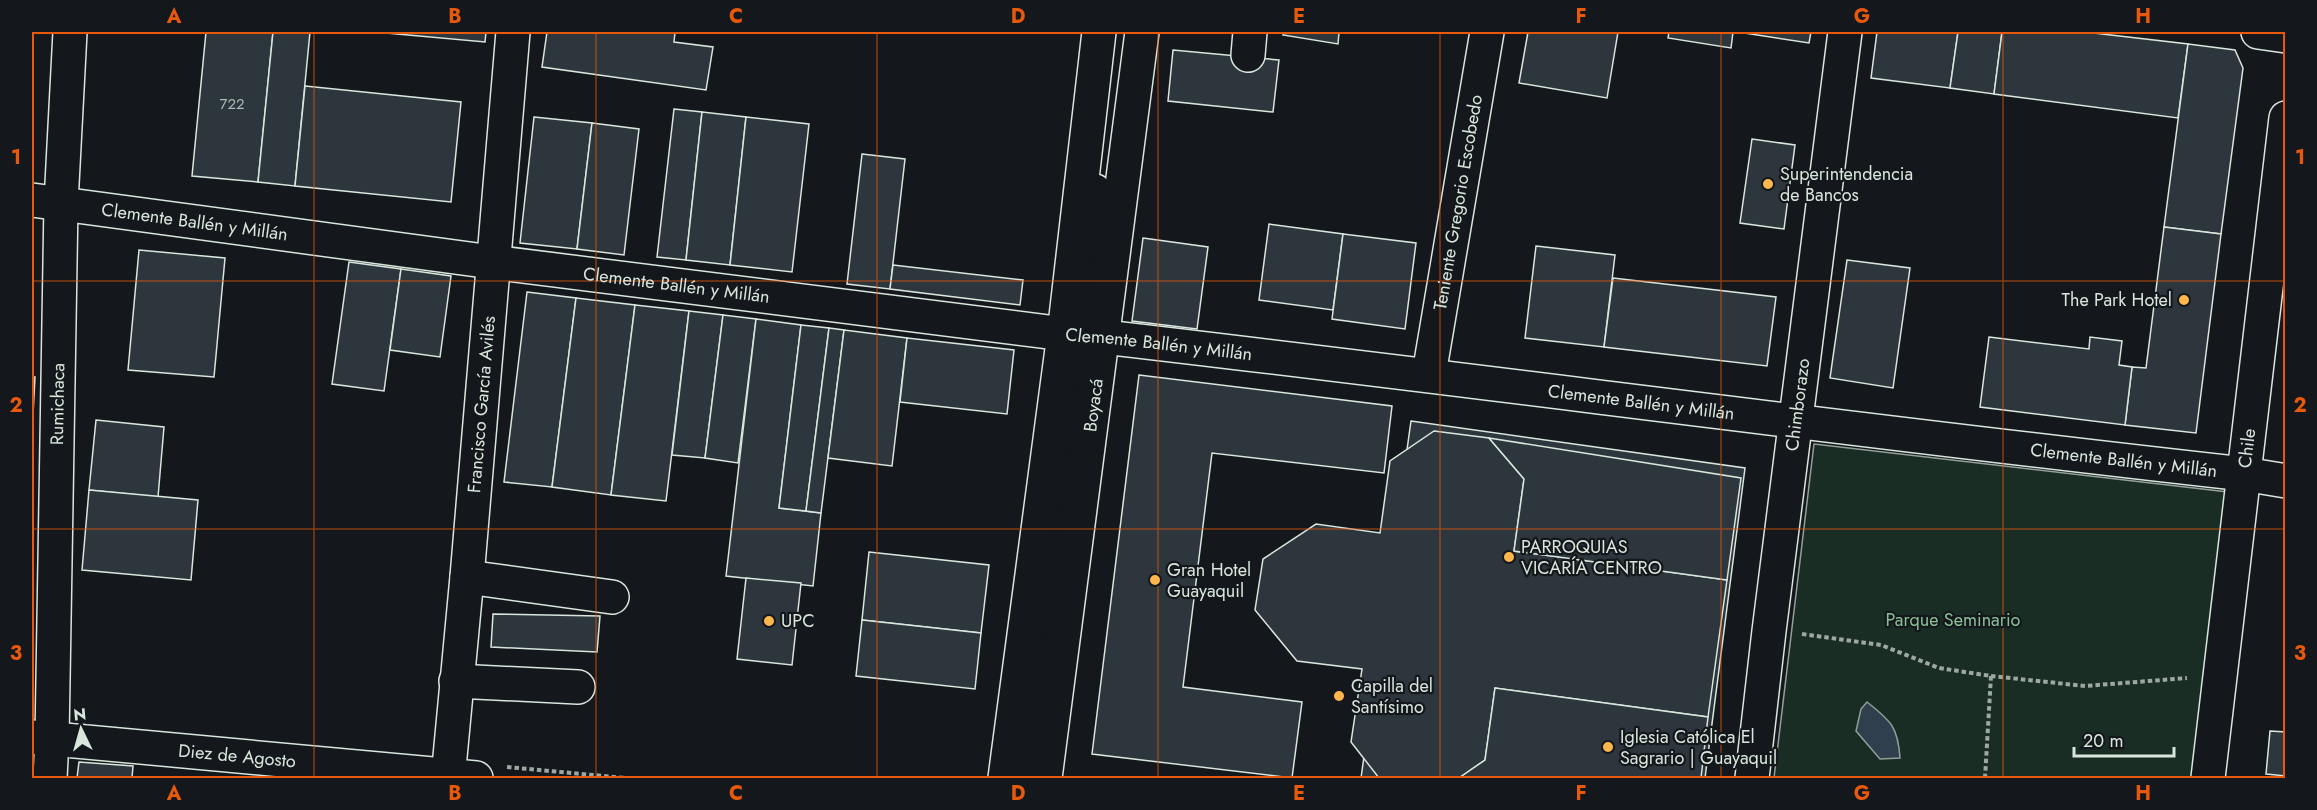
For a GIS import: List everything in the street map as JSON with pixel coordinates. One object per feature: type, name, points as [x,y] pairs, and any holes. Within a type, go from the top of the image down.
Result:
[{"type":"street","name":"Rumichaca","points":[[50,778],[42,738],[46,202],[70,32]]},
{"type":"street","name":"Francisco García Avilés","points":[[458,778],[456,681],[467,577],[513,32]]},
{"type":"street","name":"Boyacá","points":[[1022,778],[1083,336],[1099,32]]},
{"type":"street","name":"Boyacá","points":[[1045,778],[1090,268],[1098,142],[1115,32]]},
{"type":"street","name":"Boyacá","points":[[1005,778],[1083,336],[1142,32]]},
{"type":"street","name":"Teniente Gregorio Escobedo","points":[[1429,374],[1486,32]]},
{"type":"street","name":"Chimborazo","points":[[1752,778],[1845,32]]},
{"type":"street","points":[[2258,32],[2286,36]]},
{"type":"street","name":"Chile","points":[[2208,778],[2286,118]]},
{"type":"street","name":"Clemente Ballén y Millán","points":[[46,202],[492,262],[1083,336],[1429,374],[1797,422],[2244,474],[2286,481]]},
{"type":"street","points":[[467,577],[612,597]]},
{"type":"street","points":[[456,681],[578,687]]},
{"type":"street","name":"Diez de Agosto","points":[[42,738],[458,778]]},
{"type":"path","points":[[1769,631],[1881,645],[1940,668],[2085,687],[2220,675]]},
{"type":"path","points":[[1985,778],[1991,676]]},
{"type":"green space","name":"Parque Seminario","points":[[1814,444],[2228,492],[2193,778],[1774,778]]},
{"type":"water","points":[[1867,702],[1892,726],[1900,758],[1880,759],[1856,731],[1861,709]]},
{"type":"building","points":[[206,32],[273,32],[258,182],[192,176]]},
{"type":"building","points":[[273,32],[310,32],[295,186],[258,182]]},
{"type":"building","points":[[375,32],[486,32],[485,42]]},
{"type":"building","points":[[547,32],[675,32],[674,42],[713,47],[706,90],[542,67]]},
{"type":"building","points":[[1284,32],[1339,32],[1338,44],[1283,35]]},
{"type":"building","points":[[1528,32],[1618,32],[1607,98],[1519,83]]},
{"type":"building","points":[[1669,32],[1733,32],[1731,48],[1668,38]]},
{"type":"building","points":[[1738,32],[1811,32],[1809,43]]},
{"type":"building","points":[[1877,32],[1958,32],[1950,88],[1871,78]]},
{"type":"building","points":[[1958,32],[2002,32],[1994,94],[1950,88]]},
{"type":"building","points":[[2002,32],[2085,32],[2188,44],[2178,118],[1994,94]]},
{"type":"building","points":[[2188,44],[2235,50],[2243,68],[2221,234],[2164,227]]},
{"type":"building","points":[[1173,50],[1279,60],[1273,112],[1168,101]]},
{"type":"building","points":[[305,86],[461,102],[451,202],[295,186]]},
{"type":"building","points":[[674,109],[702,112],[686,260],[657,257]]},
{"type":"building","points":[[702,112],[746,117],[730,265],[686,260]]},
{"type":"building","points":[[534,117],[592,123],[577,249],[520,243]]},
{"type":"building","points":[[746,117],[809,124],[792,272],[730,265]]},
{"type":"building","points":[[592,123],[639,129],[624,255],[577,249]]},
{"type":"building","name":"Superintendencia de Bancos","points":[[1752,139],[1795,145],[1784,229],[1740,223]]},
{"type":"building","points":[[862,154],[905,159],[890,289],[847,284]]},
{"type":"building","points":[[1269,224],[1343,234],[1333,310],[1259,300]]},
{"type":"building","name":"The Park Hotel","points":[[2164,227],[2221,234],[2196,433],[2125,425],[2132,367],[2146,368]]},
{"type":"building","points":[[1343,234],[1416,243],[1405,329],[1332,319]]},
{"type":"building","points":[[1143,238],[1208,247],[1197,329],[1132,321]]},
{"type":"building","points":[[1536,246],[1615,255],[1604,347],[1525,338]]},
{"type":"building","points":[[139,250],[225,258],[214,377],[128,370]]},
{"type":"building","points":[[1847,260],[1910,268],[1893,388],[1830,378]]},
{"type":"building","points":[[349,262],[401,269],[384,391],[332,384]]},
{"type":"building","points":[[893,265],[1023,280],[1020,305],[890,289]]},
{"type":"building","points":[[401,269],[451,276],[440,357],[390,350]]},
{"type":"building","points":[[1613,278],[1776,297],[1767,366],[1604,347]]},
{"type":"building","points":[[527,292],[576,298],[552,487],[504,482]]},
{"type":"building","points":[[576,298],[635,305],[611,495],[552,487]]},
{"type":"building","points":[[635,305],[689,311],[666,501],[611,495]]},
{"type":"building","points":[[689,311],[723,315],[705,458],[672,455]]},
{"type":"building","points":[[723,315],[756,319],[738,463],[705,458]]},
{"type":"building","points":[[756,319],[801,325],[779,508],[821,513],[813,586],[726,576]]},
{"type":"building","points":[[801,325],[829,328],[806,511],[779,508]]},
{"type":"building","points":[[829,328],[844,330],[821,513],[806,511]]},
{"type":"building","points":[[844,330],[907,338],[892,466],[828,458]]},
{"type":"building","points":[[1989,337],[2089,349],[2090,337],[2122,341],[2119,365],[2132,367],[2125,425],[1980,407]]},
{"type":"building","points":[[907,338],[1014,350],[1007,414],[900,402]]},
{"type":"building","name":"Gran Hotel Guayaquil","points":[[1139,375],[1392,406],[1384,473],[1212,453],[1183,687],[1302,702],[1292,778],[1092,754]]},
{"type":"building","points":[[32,377],[35,377],[32,433]]},
{"type":"building","points":[[96,420],[164,427],[158,497],[89,490]]},
{"type":"building","points":[[1411,421],[1745,468],[1705,778],[1361,778]]},
{"type":"building","points":[[1434,431],[1489,438],[1524,479],[1514,551],[1727,580],[1708,717],[1495,688],[1485,760],[1459,778],[1379,778],[1351,742],[1362,669],[1297,661],[1255,610],[1263,559],[1316,524],[1380,533],[1390,461]]},
{"type":"building","points":[[1489,438],[1741,478],[1727,580],[1514,551],[1524,479]]},
{"type":"building","points":[[89,490],[198,500],[191,580],[82,570]]},
{"type":"building","points":[[869,552],[989,565],[981,633],[862,620]]},
{"type":"building","name":"UPC","points":[[746,578],[801,583],[792,665],[737,659]]},
{"type":"building","points":[[493,614],[600,616],[597,652],[491,647]]},
{"type":"building","points":[[862,620],[981,633],[975,689],[856,676]]},
{"type":"building","points":[[1495,688],[1708,717],[1701,778],[1459,778],[1485,760]]},
{"type":"building","points":[[2270,731],[2286,732],[2286,776],[2266,774]]},
{"type":"building","points":[[79,762],[133,766],[132,778],[77,778]]},
{"type":"place","name":"Superintendencia de Bancos","points":[[1768,184]]},
{"type":"place","name":"The Park Hotel","points":[[2184,300]]},
{"type":"place","name":"PARROQUIAS VICARÍA CENTRO","points":[[1509,557]]},
{"type":"place","name":"Gran Hotel Guayaquil","points":[[1155,580]]},
{"type":"place","name":"UPC","points":[[769,621]]},
{"type":"place","name":"Capilla del Santísimo","points":[[1339,696]]},
{"type":"place","name":"Iglesia Católica El Sagrario | Guayaquil","points":[[1608,747]]}]
